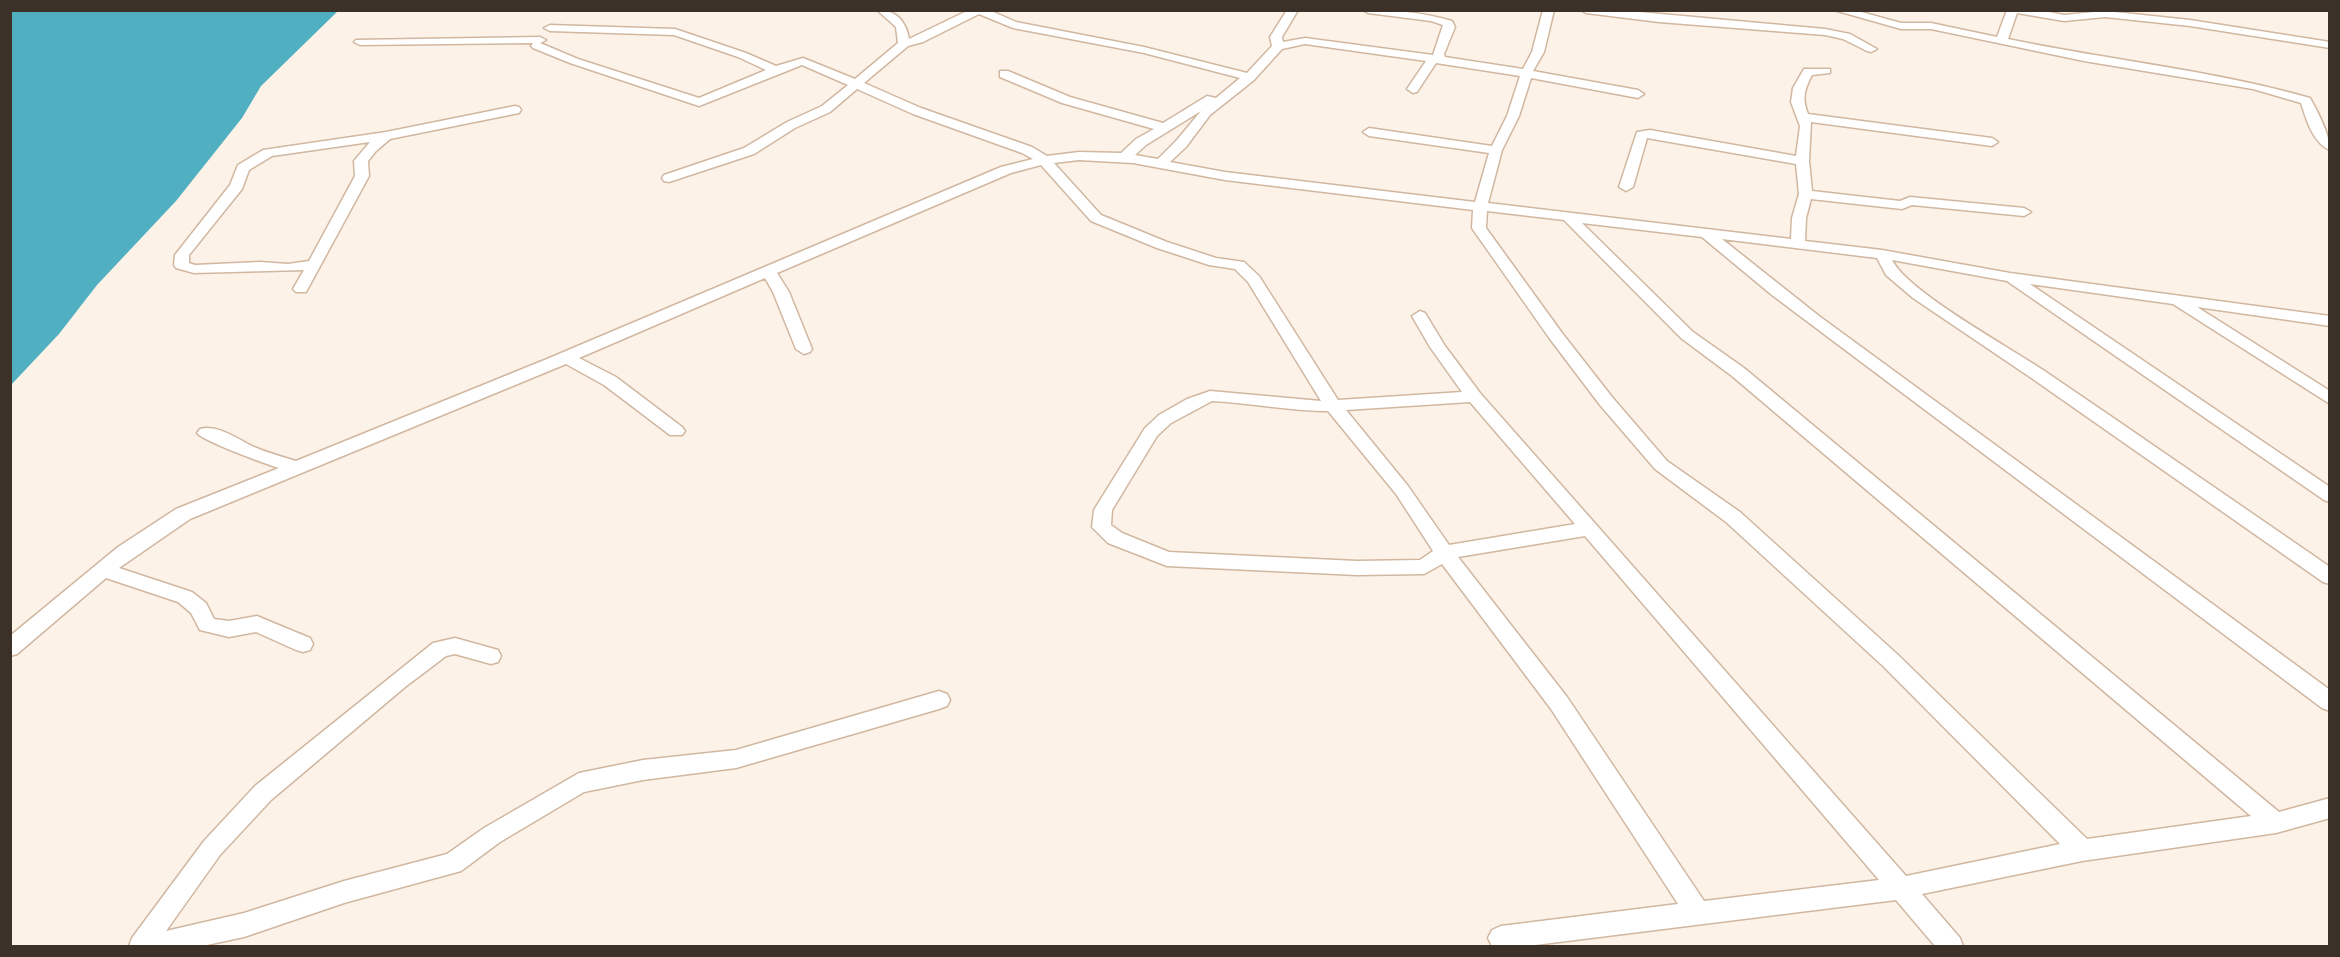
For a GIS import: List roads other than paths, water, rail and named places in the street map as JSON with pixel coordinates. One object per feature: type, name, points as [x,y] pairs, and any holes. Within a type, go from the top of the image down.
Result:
[{"type":"street","points":[[882,10],[902,26],[904,44]]},
{"type":"street","points":[[669,178],[749,151],[791,125],[826,109],[904,44],[919,40],[979,10],[1013,25],[1200,62],[1246,76]]},
{"type":"street","points":[[1278,46],[1276,37],[1293,10]]},
{"type":"street","points":[[1368,10],[1432,18],[1448,23],[1449,27],[1437,59],[1413,89]]},
{"type":"street","points":[[1549,10],[1538,52],[1526,74],[1513,116],[1496,150],[1480,208],[1479,228],[1577,364],[1662,465],[1733,517],[1890,660],[2082,850]]},
{"type":"street","points":[[1586,10],[1680,16],[1825,32],[1846,36],[1871,49]]},
{"type":"street","points":[[1839,10],[1901,26],[1931,26],[2001,42],[2286,93],[2306,101],[2317,130],[2330,146]]},
{"type":"street","points":[[2001,42],[2014,10],[2064,18],[2105,14],[2190,23],[2330,45]]},
{"type":"street","points":[[550,28],[675,32],[742,55],[776,70]]},
{"type":"street","points":[[1159,165],[1181,144],[1206,112],[1278,46],[1305,41],[1437,59],[1638,94]]},
{"type":"street","points":[[360,42],[538,43],[574,61],[699,102],[802,61],[962,129],[1007,141],[1044,160],[1096,218],[1162,245],[1214,262],[1239,266],[1254,279],[1333,406],[1402,490],[1444,553],[1559,703],[1698,913]]},
{"type":"street","points":[[1798,243],[1799,218],[1806,195],[1802,161],[1806,126],[1797,102],[1803,78],[1808,72],[1826,71]]},
{"type":"street","points":[[1004,74],[1066,100],[1166,128]]},
{"type":"street","points":[[1124,158],[1141,142],[1246,76]]},
{"type":"street","points":[[316,264],[288,268],[260,266],[194,269],[181,265],[182,255],[237,186],[243,168],[268,153],[386,136],[515,111]]},
{"type":"street","points":[[1802,117],[1992,142]]},
{"type":"street","points":[[1369,132],[1496,150]]},
{"type":"street","points":[[1626,187],[1642,135],[1650,134],[1802,161]]},
{"type":"street","points":[[300,289],[316,264],[322,248],[362,176],[361,161],[370,148],[386,136]]},
{"type":"street","points":[[10,648],[125,552],[183,514],[566,357],[1006,170],[1044,160],[1080,156],[1124,158],[1225,176],[1882,254],[2010,277],[2330,321]]},
{"type":"street","points":[[1806,195],[1902,205],[1910,201],[2024,213]]},
{"type":"street","points":[[1569,218],[1687,335],[1738,372],[2276,823]]},
{"type":"street","points":[[1707,234],[1833,334],[1947,415],[1997,456],[2330,702]]},
{"type":"street","points":[[1882,254],[1891,272],[1918,295],[2036,373],[2330,577]]},
{"type":"street","points":[[768,270],[781,292],[804,349]]},
{"type":"street","points":[[2010,277],[2330,496]]},
{"type":"street","points":[[2177,301],[2330,399]]},
{"type":"street","points":[[1420,316],[1438,348],[1474,397],[1951,946]]},
{"type":"street","points":[[566,357],[610,381],[676,432]]},
{"type":"street","points":[[1474,397],[1304,406],[1249,398],[1210,396],[1165,419],[1151,432],[1102,510],[1101,527],[1116,538],[1167,559],[1357,568],[1424,567],[1444,553],[1590,528]]},
{"type":"street","points":[[206,433],[229,441],[249,452],[296,466]]},
{"type":"street","points":[[104,570],[185,597],[199,608],[207,625],[229,629],[257,624],[303,644]]},
{"type":"street","points":[[141,946],[212,848],[263,793],[290,770],[440,649],[455,646],[491,656]]},
{"type":"street","points":[[154,946],[244,925],[344,892],[453,863],[492,835],[579,783],[643,770],[736,759],[939,700]]},
{"type":"street","points":[[1501,938],[1900,888],[2082,850],[2276,823],[2330,807]]},
{"type":"water","points":[[11,10],[338,11],[261,86],[242,118],[176,201],[97,285],[59,334],[11,385]]}]
